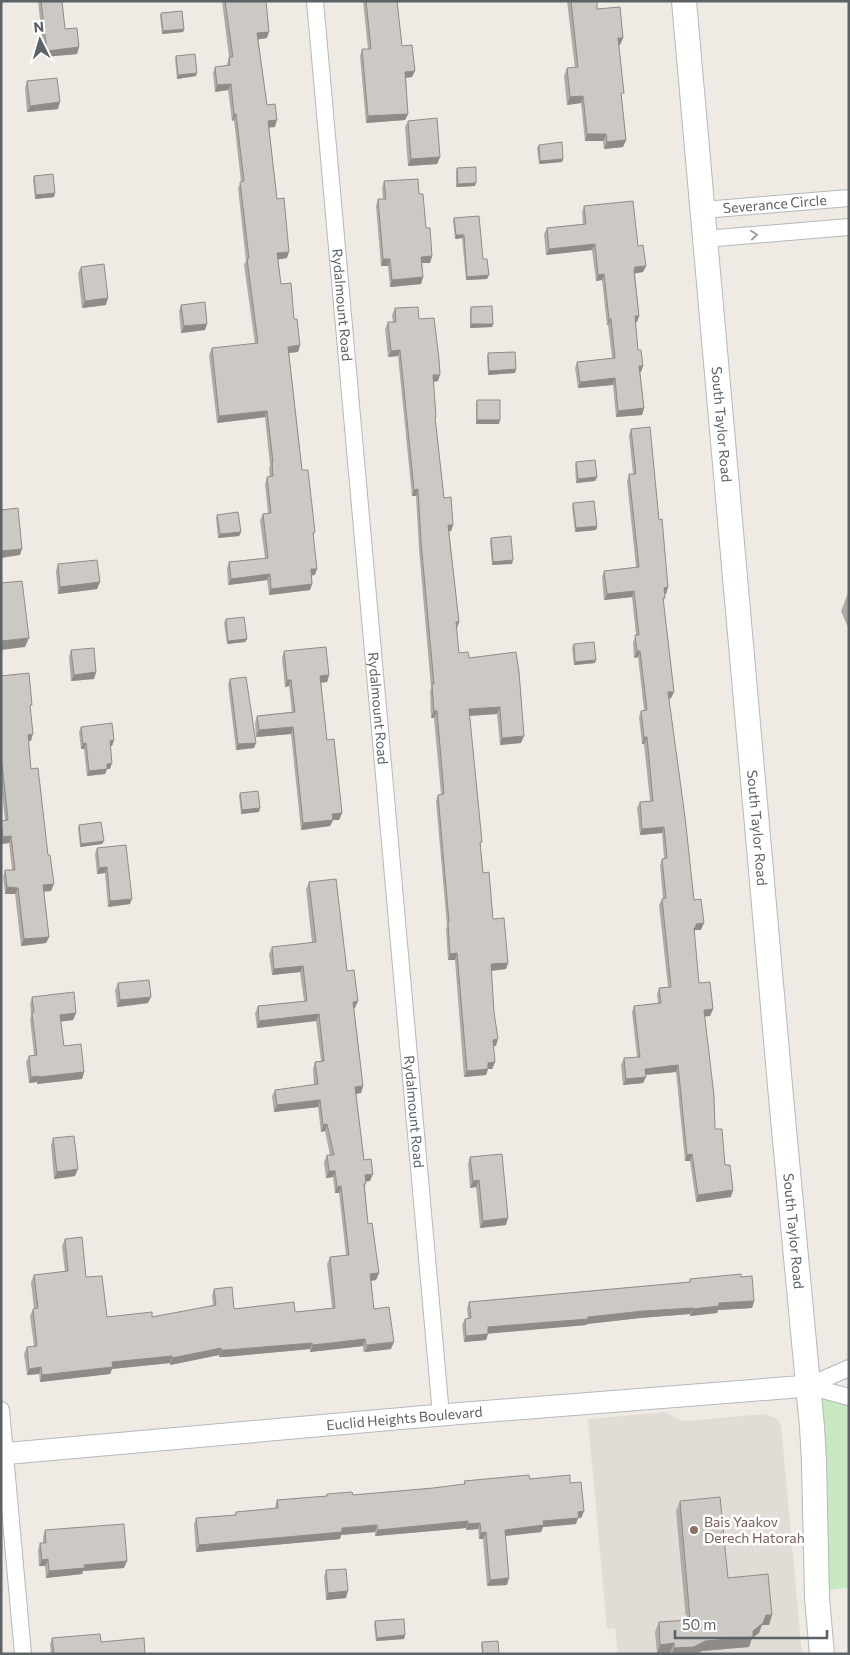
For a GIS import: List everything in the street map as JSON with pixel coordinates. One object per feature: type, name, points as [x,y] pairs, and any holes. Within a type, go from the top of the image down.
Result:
[{"type":"main road","name":"South Taylor Road","points":[[684,1],[808,1386],[814,1461],[817,1598],[822,1654]]},
{"type":"street","name":"Rydalmount Road","points":[[316,1],[441,1415]]},
{"type":"street","name":"Severance Circle","points":[[703,210],[849,198]]},
{"type":"street","name":"Severance Circle","points":[[705,239],[849,226]]},
{"type":"street","points":[[808,1386],[849,1368]]},
{"type":"street","name":"Euclid Heights Boulevard","points":[[4,1454],[441,1415],[808,1386]]},
{"type":"street","points":[[808,1386],[849,1397]]},
{"type":"street","points":[[1,1410],[22,1654]]},
{"type":"shaded area","name":"Bais Yaakov Derech Hatorah","points":[[665,1412],[680,1420],[687,1421],[765,1414],[776,1418],[781,1425],[802,1654],[618,1654],[615,1628],[607,1629],[588,1419]]},
{"type":"green space","points":[[808,1386],[849,1397],[849,1588],[834,1589],[817,1598]]},
{"type":"building","points":[[41,1],[62,1],[65,29],[77,28],[79,47],[47,51]]},
{"type":"building","points":[[225,1],[266,1],[269,32],[257,33],[267,105],[275,104],[277,120],[268,121],[277,199],[284,198],[289,252],[277,253],[281,284],[291,283],[294,319],[297,319],[300,345],[288,347],[302,470],[308,470],[315,532],[313,533],[317,569],[311,569],[312,584],[271,589],[270,574],[231,579],[229,562],[268,558],[263,514],[271,513],[267,477],[273,476],[273,462],[267,411],[219,416],[212,348],[258,343],[247,259],[249,258],[240,182],[244,181],[236,114],[234,114],[231,84],[217,85],[215,67],[230,65],[229,57],[233,57]]},
{"type":"building","points":[[366,1],[397,1],[402,46],[412,45],[415,71],[405,72],[408,114],[368,116],[362,49],[371,49]]},
{"type":"building","points":[[571,1],[597,1],[597,9],[620,7],[623,38],[618,38],[624,93],[621,93],[626,140],[607,142],[606,134],[587,134],[583,96],[570,97],[567,68],[578,67]]},
{"type":"building","points":[[182,11],[184,29],[163,31],[161,13]]},
{"type":"building","points":[[195,54],[197,73],[178,75],[176,56]]},
{"type":"building","points":[[57,78],[60,102],[30,106],[27,81]]},
{"type":"building","points":[[437,118],[440,157],[411,159],[408,121]]},
{"type":"building","points":[[562,142],[563,159],[540,161],[539,145]]},
{"type":"building","points":[[476,167],[476,183],[458,184],[457,168]]},
{"type":"building","points":[[53,174],[55,193],[36,195],[34,176]]},
{"type":"building","points":[[418,179],[419,194],[423,194],[426,228],[430,228],[432,256],[421,257],[423,277],[392,280],[390,259],[383,259],[378,199],[386,199],[384,181]]},
{"type":"building","points":[[633,201],[638,246],[643,245],[646,266],[635,267],[634,271],[639,316],[635,316],[638,350],[641,350],[643,366],[639,366],[644,408],[618,411],[615,378],[580,382],[577,362],[615,358],[604,274],[598,275],[595,244],[549,249],[547,228],[586,224],[584,206]]},
{"type":"building","points":[[479,216],[483,259],[487,259],[489,275],[467,277],[464,235],[456,235],[454,218]]},
{"type":"building","points":[[104,264],[108,298],[85,301],[81,267]]},
{"type":"building","points":[[205,302],[207,324],[184,326],[181,305]]},
{"type":"building","points":[[492,306],[493,324],[471,324],[471,307]]},
{"type":"building","points":[[418,307],[419,319],[434,318],[439,359],[440,375],[433,375],[435,417],[444,498],[451,497],[453,525],[448,525],[459,622],[456,622],[459,653],[468,652],[469,658],[516,652],[524,736],[502,738],[500,707],[469,709],[482,842],[480,842],[483,873],[489,872],[493,919],[504,918],[508,963],[491,964],[498,1039],[493,1040],[495,1062],[488,1063],[488,1069],[467,1071],[457,953],[450,954],[438,795],[444,794],[437,711],[434,711],[432,684],[434,684],[418,489],[414,490],[400,350],[391,351],[388,322],[396,322],[395,308]]},
{"type":"building","points":[[515,352],[516,369],[489,371],[488,353]]},
{"type":"building","points":[[477,400],[500,400],[500,420],[477,420]]},
{"type":"building","points":[[650,427],[659,520],[662,519],[668,587],[664,588],[665,598],[663,598],[674,692],[668,692],[694,900],[701,899],[704,923],[696,924],[694,928],[699,983],[710,982],[713,1009],[704,1010],[714,1096],[715,1129],[722,1129],[725,1165],[730,1165],[733,1190],[698,1195],[692,1154],[687,1155],[678,1065],[645,1069],[646,1077],[626,1079],[624,1058],[640,1057],[634,1006],[661,1003],[659,988],[671,987],[662,899],[666,898],[662,859],[667,858],[664,827],[642,829],[640,802],[653,801],[647,737],[644,737],[641,711],[647,710],[640,651],[637,651],[635,635],[639,635],[634,591],[607,594],[604,571],[639,567],[629,474],[636,474],[631,429]]},
{"type":"building","points":[[595,460],[597,477],[578,479],[576,462]]},
{"type":"building","points":[[594,501],[597,526],[576,528],[573,503]]},
{"type":"building","points":[[18,508],[22,549],[1,551],[1,510]]},
{"type":"building","points":[[238,512],[241,532],[220,534],[217,515]]},
{"type":"building","points":[[511,536],[513,560],[493,562],[491,538]]},
{"type":"building","points":[[97,560],[100,582],[60,587],[58,564]]},
{"type":"building","points":[[22,581],[29,638],[1,641],[1,583]]},
{"type":"building","points":[[244,617],[247,639],[228,641],[226,619]]},
{"type":"building","points":[[594,642],[596,660],[575,662],[574,644]]},
{"type":"building","points":[[326,647],[329,675],[320,676],[327,740],[334,739],[342,813],[332,814],[333,820],[303,823],[293,727],[259,730],[257,716],[295,712],[291,680],[287,680],[284,651]]},
{"type":"building","points":[[94,648],[96,672],[74,675],[71,650]]},
{"type":"building","points":[[29,673],[33,734],[28,735],[31,769],[38,768],[48,855],[50,855],[54,884],[43,885],[49,937],[24,939],[18,888],[7,887],[5,870],[15,870],[11,836],[3,837],[1,821],[8,820],[1,755],[1,676]]},
{"type":"building","points":[[246,677],[256,743],[238,744],[230,679]]},
{"type":"building","points":[[112,723],[114,740],[110,741],[112,763],[107,764],[107,769],[89,771],[86,743],[83,744],[81,727]]},
{"type":"building","points":[[258,791],[260,808],[242,810],[240,793]]},
{"type":"building","points":[[101,822],[104,841],[81,844],[79,825]]},
{"type":"building","points":[[126,845],[132,899],[110,901],[107,867],[99,868],[97,848]]},
{"type":"building","points":[[336,879],[347,971],[354,970],[358,1001],[353,1002],[363,1086],[355,1087],[364,1160],[371,1159],[373,1174],[365,1175],[366,1183],[364,1184],[368,1224],[372,1223],[379,1273],[370,1274],[374,1309],[389,1307],[394,1342],[366,1345],[365,1339],[313,1345],[312,1343],[227,1350],[221,1350],[221,1348],[172,1358],[172,1356],[112,1362],[113,1367],[42,1375],[41,1367],[29,1369],[27,1347],[37,1346],[33,1309],[38,1308],[34,1275],[68,1271],[65,1239],[82,1237],[86,1277],[102,1276],[107,1317],[152,1312],[152,1317],[216,1305],[214,1289],[232,1287],[234,1309],[294,1302],[295,1312],[335,1308],[330,1257],[349,1255],[341,1186],[337,1187],[335,1171],[329,1171],[327,1155],[334,1155],[327,1124],[323,1125],[320,1100],[277,1105],[275,1090],[318,1084],[315,1062],[324,1061],[319,1014],[259,1021],[258,1006],[307,1001],[303,966],[274,969],[272,947],[316,942],[309,882]]},
{"type":"building","points":[[149,980],[151,997],[120,1000],[118,983]]},
{"type":"building","points":[[74,992],[76,1013],[60,1015],[64,1046],[81,1044],[84,1072],[31,1077],[29,1056],[37,1055],[32,997]]},
{"type":"building","points":[[74,1136],[78,1169],[57,1172],[53,1138]]},
{"type":"building","points":[[502,1154],[508,1218],[483,1221],[479,1180],[473,1181],[470,1157]]},
{"type":"building","points":[[741,1274],[741,1277],[752,1276],[754,1301],[719,1303],[719,1306],[693,1309],[643,1311],[588,1317],[588,1319],[488,1327],[488,1334],[466,1336],[465,1319],[471,1318],[469,1302],[690,1282],[690,1279]]},
{"type":"building","points":[[529,1475],[530,1479],[570,1475],[570,1483],[581,1482],[584,1511],[578,1512],[579,1518],[543,1521],[544,1525],[505,1530],[509,1578],[490,1580],[486,1532],[481,1533],[480,1523],[468,1524],[468,1521],[378,1530],[377,1525],[342,1528],[342,1532],[199,1545],[196,1518],[236,1515],[236,1512],[278,1508],[277,1500],[352,1492],[353,1495],[433,1488],[465,1484],[464,1481]]},
{"type":"building","points":[[720,1497],[728,1578],[768,1574],[772,1615],[766,1615],[763,1623],[753,1631],[753,1637],[705,1641],[694,1647],[674,1648],[674,1643],[660,1645],[659,1622],[690,1620],[680,1501]]},
{"type":"building","points":[[124,1524],[127,1561],[84,1565],[85,1568],[49,1571],[48,1559],[42,1560],[40,1543],[46,1543],[45,1530]]},
{"type":"building","points":[[346,1569],[348,1591],[328,1593],[326,1570]]},
{"type":"building","points":[[404,1619],[405,1635],[377,1638],[375,1621]]},
{"type":"building","points":[[100,1634],[101,1642],[144,1638],[145,1654],[54,1654],[52,1638]]},
{"type":"building","points":[[498,1641],[499,1654],[483,1654],[482,1642]]},
{"type":"place","name":"Bais Yaakov Derech Hatorah","points":[[694,1530]]}]
